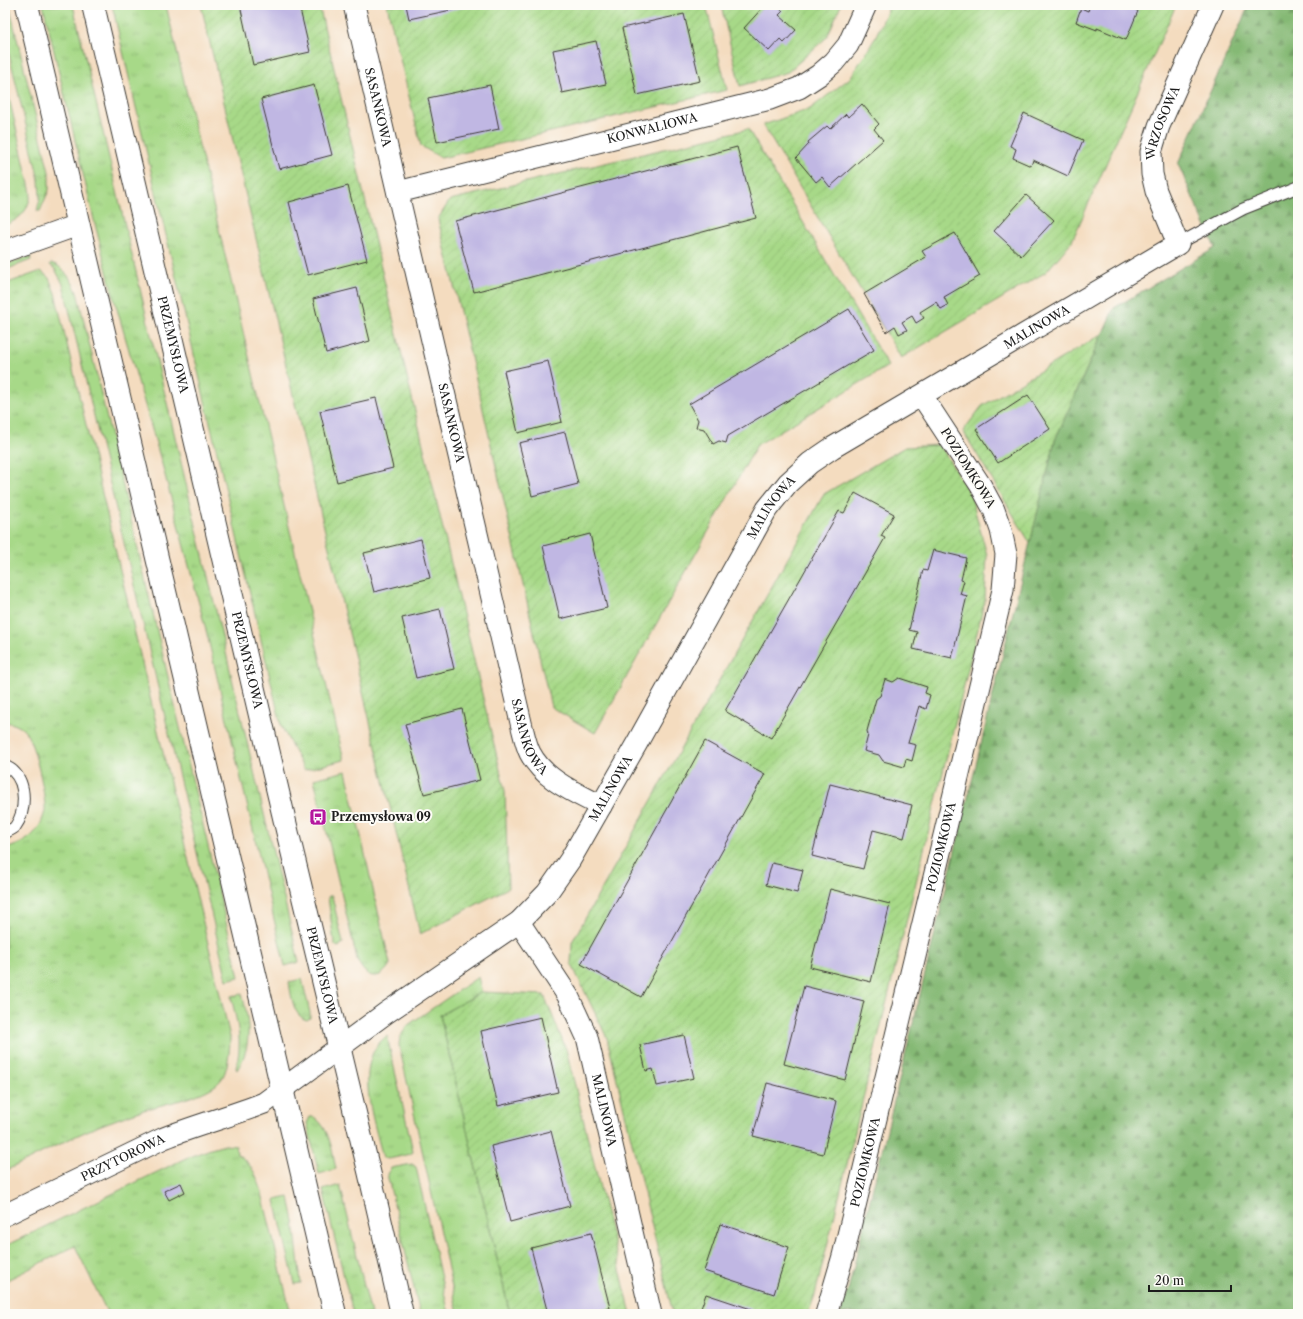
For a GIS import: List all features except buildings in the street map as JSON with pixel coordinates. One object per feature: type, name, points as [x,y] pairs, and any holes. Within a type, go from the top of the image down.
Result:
[{"type":"main road","points":[[27,5],[335,1314]]},
{"type":"main road","name":"PRZEMYSŁOWA","points":[[93,5],[402,1314]]},
{"type":"street","name":"SASANKOWA","points":[[354,5],[522,727],[528,747],[530,753],[542,770],[560,784],[601,806]]},
{"type":"street","name":"KONWALIOWA","points":[[398,192],[770,99],[799,88],[824,71],[834,62],[848,45],[866,5]]},
{"type":"street","name":"WRZOSOWA","points":[[1178,244],[1156,191],[1152,174],[1151,152],[1158,126],[1212,5]]},
{"type":"street","points":[[5,251],[78,225]]},
{"type":"street","name":"MALINOWA","points":[[339,1047],[518,922],[547,893],[570,860],[601,806],[767,509],[788,483],[810,463],[832,448],[1178,244]]},
{"type":"street","name":"POZIOMKOWA","points":[[826,1314],[843,1256],[1003,590],[1006,554],[1001,530],[994,510],[981,486],[922,396]]},
{"type":"street","name":"MALINOWA","points":[[518,922],[568,996],[586,1037],[652,1314]]},
{"type":"street","name":"PRZYTOROWA","points":[[5,1215],[164,1138],[188,1128],[244,1111],[264,1103],[339,1047]]},
{"type":"lane","points":[[1178,244],[1243,209],[1298,187]]},
{"type":"lane","points":[[5,766],[14,772],[20,782],[24,799],[21,814],[15,828],[5,833]]},
{"type":"green space","points":[[5,5],[9,5],[49,172],[49,190],[40,211],[37,211],[40,198],[39,180],[5,37]]},
{"type":"green space","points":[[43,5],[73,5],[299,962],[285,966],[206,630],[162,464],[113,295]]},
{"type":"green space","points":[[112,5],[166,5],[344,760],[304,770],[281,725]]},
{"type":"green space","points":[[201,5],[319,5],[505,791],[508,888],[420,934]]},
{"type":"green space","points":[[387,5],[706,5],[727,90],[441,158],[421,146]]},
{"type":"green space","points":[[721,5],[841,5],[827,37],[788,72],[740,86]]},
{"type":"green space","points":[[890,5],[1176,5],[1072,241],[1046,272],[901,358],[763,125],[810,109],[850,78],[874,40]]},
{"type":"green space","points":[[1249,5],[1298,5],[1298,1314],[840,1314],[849,1286],[1055,440],[1114,308],[1215,248],[1178,164]]},
{"type":"green space","points":[[5,80],[31,193],[28,205],[20,217],[5,225]]},
{"type":"green space","points":[[748,129],[888,366],[757,445],[595,733],[551,707],[438,219],[450,200]]},
{"type":"green space","points":[[30,256],[31,260],[5,270],[5,265]]},
{"type":"green space","points":[[51,263],[60,267],[64,271],[77,292],[239,977],[227,980],[63,284],[55,269],[50,265]]},
{"type":"green space","points":[[41,271],[49,278],[55,293],[230,1042],[228,1060],[223,1077],[214,1086],[206,1091],[141,1111],[96,1127],[5,1171],[5,849],[15,846],[29,838],[37,830],[43,818],[45,804],[39,771],[29,739],[22,728],[5,722],[5,284]]},
{"type":"green space","points":[[1102,334],[1055,440],[1030,543],[963,431],[982,406]]},
{"type":"green space","points":[[940,445],[971,496],[987,555],[985,600],[815,1295],[808,1314],[673,1314],[607,1038],[571,963],[572,942],[824,494],[905,447]]},
{"type":"green space","points":[[346,771],[390,964],[386,970],[377,976],[368,974],[357,959],[314,779]]},
{"type":"green space","points":[[329,896],[332,896],[343,943],[339,947],[334,943]]},
{"type":"green space","points":[[478,977],[482,992],[440,1015],[510,1314],[458,1314],[399,1045],[400,1037],[408,1025]]},
{"type":"green space","points":[[302,979],[310,1013],[310,1018],[307,1020],[302,1018],[296,1010],[292,999],[289,982]]},
{"type":"green space","points":[[482,992],[544,995],[566,1049],[631,1314],[510,1314],[440,1015]]},
{"type":"green space","points":[[242,994],[248,1023],[248,1032],[246,1052],[237,1070],[239,1040],[231,996]]},
{"type":"green space","points":[[387,1036],[413,1151],[411,1154],[389,1159],[383,1158],[368,1094],[370,1061],[376,1047]]},
{"type":"green space","points":[[310,1117],[314,1117],[324,1127],[330,1140],[336,1169],[319,1174],[307,1123]]},
{"type":"green space","points":[[225,1145],[236,1146],[237,1154],[249,1165],[255,1174],[261,1189],[291,1314],[108,1314],[75,1246],[5,1281],[5,1246],[186,1158]]},
{"type":"green space","points":[[412,1164],[416,1167],[449,1314],[420,1314],[387,1174],[391,1168]]},
{"type":"green space","points":[[340,1185],[371,1314],[353,1314],[323,1190]]},
{"type":"green space","points":[[289,1197],[294,1221],[301,1283],[295,1284],[275,1200]]},
{"type":"place","name":"Przemysłowa 09","points":[[318,817]]}]
